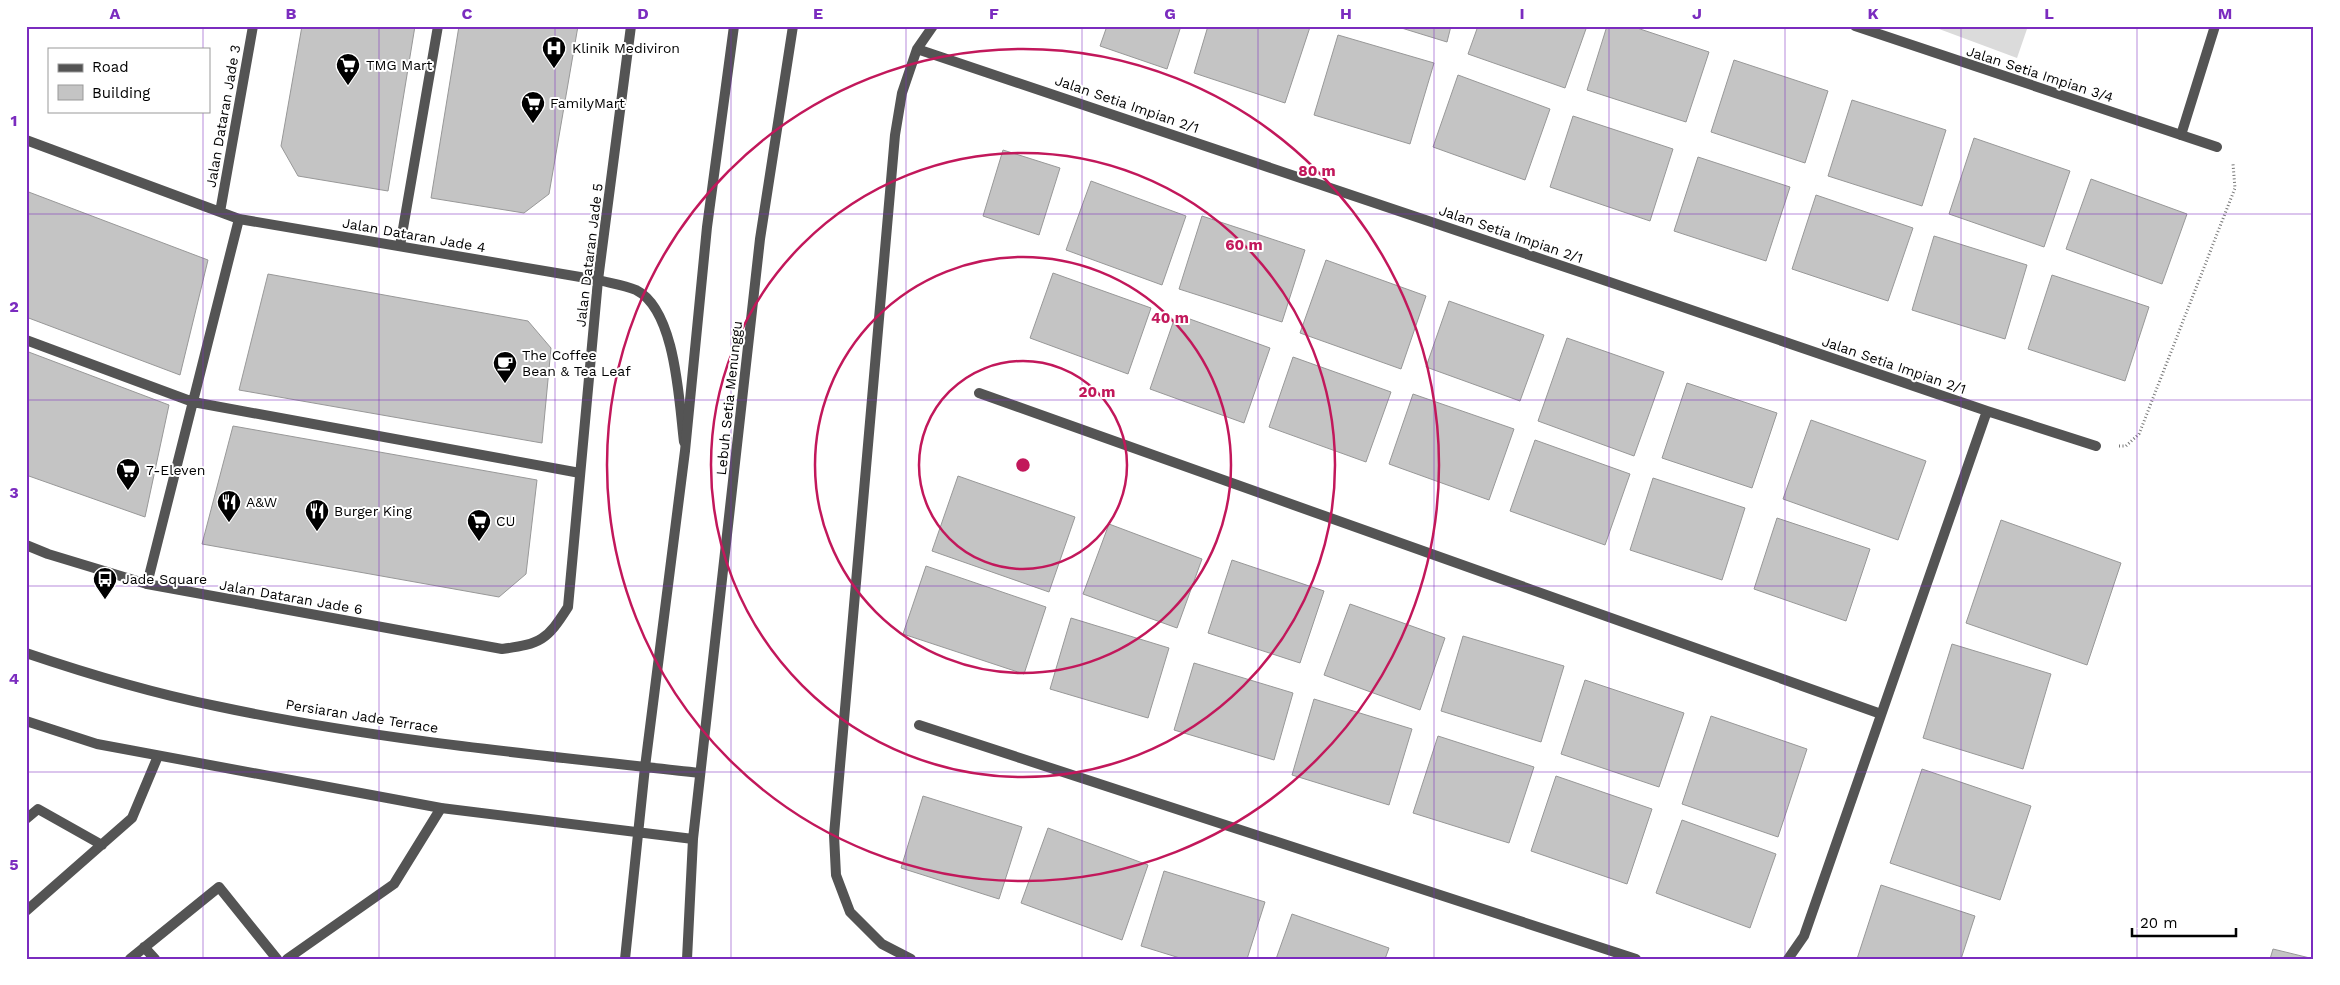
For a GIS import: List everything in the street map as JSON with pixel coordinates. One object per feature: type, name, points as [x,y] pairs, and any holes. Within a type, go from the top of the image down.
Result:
[{"type":"street","name":"Jalan Dataran Jade 3","points":[[220,212],[253,26]]},
{"type":"street","points":[[400,246],[438,26]]},
{"type":"street","name":"Jalan Dataran Jade 5","points":[[552,632],[568,607],[598,280],[631,26]]},
{"type":"street","points":[[625,959],[637,834],[685,451],[707,227],[734,26]]},
{"type":"street","name":"Lebuh Setia Menunggu","points":[[693,840],[760,239],[793,26]]},
{"type":"street","points":[[911,959],[882,944],[850,912],[836,875],[834,834],[895,135],[902,93],[917,49],[933,26]]},
{"type":"street","name":"Jalan Setia Impian 3/4","points":[[1855,26],[1871,29],[2217,147]]},
{"type":"street","points":[[2181,135],[2215,26]]},
{"type":"street","name":"Jalan Setia Impian 2/1","points":[[917,49],[1511,248],[1987,411],[2096,446]]},
{"type":"street","name":"Jalan Dataran Jade 4","points":[[26,140],[239,219],[598,280],[636,290],[659,312],[670,343],[685,451]]},
{"type":"street","points":[[147,584],[239,219]]},
{"type":"street","points":[[26,340],[193,402],[580,473]]},
{"type":"street","points":[[979,392],[1881,714]]},
{"type":"street","points":[[1788,959],[1804,936],[1987,411]]},
{"type":"street","name":"Jalan Dataran Jade 6","points":[[26,545],[48,554],[147,584],[502,650],[529,646],[552,632]]},
{"type":"street","name":"Persiaran Jade Terrace","points":[[26,653],[79,671],[215,706],[424,741],[700,773]]},
{"type":"street","points":[[26,721],[97,744],[441,808],[693,840],[687,959]]},
{"type":"street","points":[[919,725],[1636,959]]},
{"type":"street","points":[[26,911],[132,818],[158,756]]},
{"type":"street","points":[[287,959],[394,884],[441,808]]},
{"type":"street","points":[[26,819],[38,809],[102,846]]},
{"type":"street","points":[[130,959],[218,887],[276,959]]},
{"type":"street","points":[[144,947],[155,959]]},
{"type":"path","points":[[2096,446],[2126,446],[2139,434],[2235,188],[2234,164],[2217,147]]},
{"type":"shaded area","points":[[1931,26],[2028,26],[2017,58]]},
{"type":"building","name":"TMG Mart","points":[[302,26],[415,26],[388,191],[298,176],[281,146]]},
{"type":"building","points":[[459,26],[578,26],[549,194],[524,213],[431,198]]},
{"type":"building","points":[[1107,26],[1181,26],[1167,69],[1100,46]]},
{"type":"building","points":[[1208,26],[1310,27],[1285,103],[1194,73]]},
{"type":"building","points":[[1395,26],[1451,26],[1447,42]]},
{"type":"building","points":[[1478,26],[1587,26],[1565,88],[1468,54]]},
{"type":"building","points":[[1607,26],[1631,26],[1709,52],[1686,122],[1587,90]]},
{"type":"building","points":[[1338,35],[1434,63],[1410,144],[1314,115]]},
{"type":"building","points":[[1734,60],[1828,91],[1805,163],[1711,132]]},
{"type":"building","points":[[1458,75],[1550,109],[1525,180],[1433,147]]},
{"type":"building","points":[[1852,100],[1946,130],[1922,206],[1828,176]]},
{"type":"building","points":[[1573,116],[1673,149],[1650,221],[1550,187]]},
{"type":"building","points":[[1974,138],[2070,171],[2044,247],[1949,214]]},
{"type":"building","points":[[1003,150],[1060,168],[1039,235],[983,216]]},
{"type":"building","points":[[1698,157],[1790,187],[1766,261],[1674,231]]},
{"type":"building","points":[[2091,179],[2187,214],[2162,284],[2066,249]]},
{"type":"building","points":[[1091,181],[1186,216],[1162,285],[1066,250]]},
{"type":"building","points":[[26,191],[208,260],[180,375],[26,317]]},
{"type":"building","points":[[1816,195],[1913,228],[1888,301],[1792,269]]},
{"type":"building","points":[[1202,216],[1305,250],[1282,322],[1179,289]]},
{"type":"building","points":[[1934,236],[2027,265],[2005,339],[1912,310]]},
{"type":"building","points":[[1326,260],[1426,296],[1401,369],[1300,333]]},
{"type":"building","points":[[1053,273],[1151,308],[1128,374],[1030,338]]},
{"type":"building","points":[[268,274],[528,321],[551,348],[542,443],[239,390]]},
{"type":"building","points":[[2052,275],[2149,307],[2125,381],[2028,349]]},
{"type":"building","points":[[1449,301],[1544,335],[1520,401],[1426,367]]},
{"type":"building","points":[[1176,314],[1270,348],[1244,423],[1150,389]]},
{"type":"building","points":[[1567,338],[1664,372],[1634,456],[1538,421]]},
{"type":"building","points":[[26,351],[169,405],[145,517],[26,475]]},
{"type":"building","points":[[1293,357],[1391,392],[1366,462],[1269,427]]},
{"type":"building","points":[[1687,383],[1777,413],[1752,488],[1662,458]]},
{"type":"building","points":[[1413,394],[1514,429],[1489,500],[1389,464]]},
{"type":"building","points":[[1811,420],[1926,461],[1898,540],[1783,499]]},
{"type":"building","points":[[233,426],[537,480],[526,574],[499,597],[202,544]]},
{"type":"building","points":[[1535,440],[1630,474],[1605,545],[1510,511]]},
{"type":"building","points":[[958,476],[1075,517],[1049,592],[932,551]]},
{"type":"building","points":[[1653,478],[1745,508],[1722,580],[1630,550]]},
{"type":"building","points":[[1777,518],[1870,549],[1846,621],[1754,589]]},
{"type":"building","points":[[2001,520],[2121,563],[2087,665],[1966,623]]},
{"type":"building","points":[[1109,524],[1202,559],[1177,628],[1083,594]]},
{"type":"building","points":[[1232,560],[1324,591],[1300,663],[1208,633]]},
{"type":"building","points":[[926,566],[1046,607],[1024,674],[903,634]]},
{"type":"building","points":[[1350,604],[1445,638],[1420,710],[1324,675]]},
{"type":"building","points":[[1071,618],[1169,648],[1148,718],[1050,689]]},
{"type":"building","points":[[1463,636],[1564,666],[1541,742],[1441,711]]},
{"type":"building","points":[[1952,644],[2051,674],[2023,769],[1923,738]]},
{"type":"building","points":[[1194,663],[1293,693],[1274,760],[1174,730]]},
{"type":"building","points":[[1585,680],[1684,713],[1659,787],[1561,754]]},
{"type":"building","points":[[1314,699],[1412,729],[1389,805],[1292,775]]},
{"type":"building","points":[[1711,716],[1807,749],[1778,837],[1682,804]]},
{"type":"building","points":[[1438,736],[1534,767],[1509,843],[1413,813]]},
{"type":"building","points":[[1922,769],[2031,806],[2000,900],[1890,863]]},
{"type":"building","points":[[1556,776],[1652,809],[1627,884],[1531,851]]},
{"type":"building","points":[[923,796],[1022,827],[999,899],[901,868]]},
{"type":"building","points":[[1682,820],[1776,854],[1750,928],[1656,893]]},
{"type":"building","points":[[1048,828],[1148,865],[1122,940],[1021,903]]},
{"type":"building","points":[[1164,871],[1265,902],[1247,959],[1183,959],[1141,946]]},
{"type":"building","points":[[1881,885],[1975,916],[1961,959],[1857,959]]},
{"type":"building","points":[[1292,914],[1389,948],[1385,959],[1276,959]]},
{"type":"building","points":[[2273,949],[2314,959],[2270,959]]},
{"type":"place","name":"Klinik Mediviron","points":[[554,69]]},
{"type":"place","name":"TMG Mart","points":[[348,86]]},
{"type":"place","name":"FamilyMart","points":[[533,124]]},
{"type":"place","name":"The Coffee Bean & Tea Leaf","points":[[505,384]]},
{"type":"place","name":"7-Eleven","points":[[128,491]]},
{"type":"place","name":"A&W","points":[[229,523]]},
{"type":"place","name":"Burger King","points":[[317,532]]},
{"type":"place","name":"CU","points":[[479,542]]},
{"type":"place","name":"Jade Square","points":[[105,600]]}]
